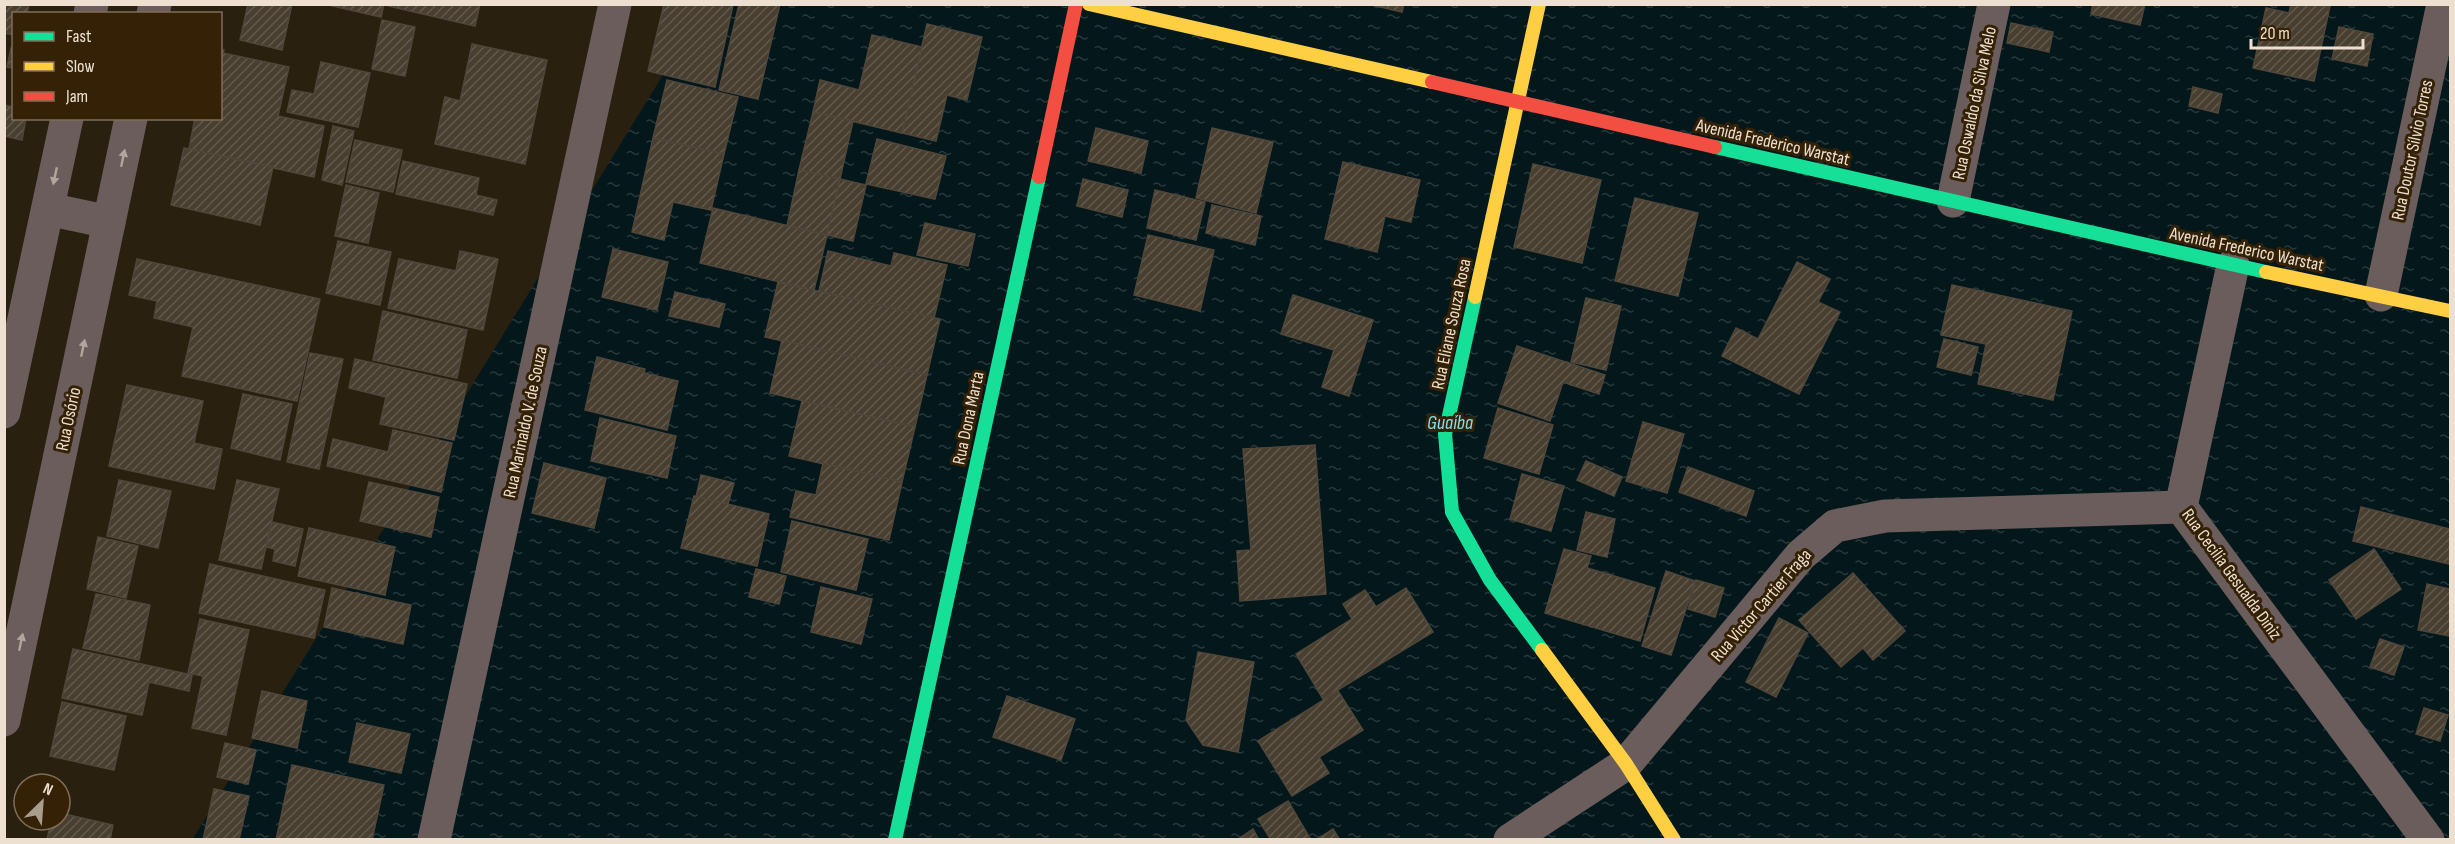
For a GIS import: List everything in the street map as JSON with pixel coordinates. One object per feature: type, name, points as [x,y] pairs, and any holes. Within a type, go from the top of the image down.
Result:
[{"type":"street","name":"Rua Marinaldo V. de Souza","points":[[434,840],[615,4]]},
{"type":"street","name":"Rua Dona Marta","points":[[895,840],[1076,4]]},
{"type":"street","name":"Avenida Frederico Warstat","points":[[1089,4],[2233,265],[2451,311]]},
{"type":"street","name":"Rua Eliane Souza Rosa","points":[[1539,4],[1445,434],[1452,512],[1490,580],[1626,764],[1674,840]]},
{"type":"street","name":"Rua Oswaldo da Silva Melo","points":[[1953,201],[1994,4]]},
{"type":"street","name":"Rua Doutor Sílvio Torres","points":[[2381,295],[2443,4]]},
{"type":"street","points":[[4,412],[67,120]]},
{"type":"street","name":"Rua Osório","points":[[4,720],[131,120]]},
{"type":"street","points":[[48,209],[109,222]]},
{"type":"street","name":"Rua Cecília Gesualda Diniz","points":[[2233,265],[2181,507],[2427,840]]},
{"type":"street","name":"Rua Victor Cartier Fraga","points":[[1510,840],[1626,764],[1801,555],[1835,526],[1885,516],[2181,507]]},
{"type":"water","name":"Guaíba","points":[[706,5],[2450,5],[2450,839],[192,840]]},
{"type":"building","points":[[4,4],[29,4],[27,12],[12,12],[12,35],[4,33]]},
{"type":"building","points":[[248,4],[292,4],[282,50],[240,40]]},
{"type":"building","points":[[324,4],[384,4],[381,17]]},
{"type":"building","points":[[388,4],[480,4],[475,26],[388,6]]},
{"type":"building","points":[[664,4],[733,5],[715,87],[648,71]]},
{"type":"building","points":[[739,4],[780,4],[758,99],[719,90]]},
{"type":"building","points":[[1368,4],[1404,4],[1402,12]]},
{"type":"building","points":[[2093,4],[2145,4],[2140,25],[2091,14]]},
{"type":"building","points":[[2291,4],[2330,6],[2314,81],[2253,68],[2266,8],[2289,13]]},
{"type":"building","points":[[382,20],[415,27],[405,76],[372,69]]},
{"type":"building","points":[[2011,23],[2053,32],[2049,52],[2007,43]]},
{"type":"building","points":[[927,24],[982,37],[967,100],[947,95],[936,141],[902,133]]},
{"type":"building","points":[[2339,27],[2373,34],[2367,66],[2332,59]]},
{"type":"building","points":[[872,35],[922,47],[902,133],[813,112],[820,80],[859,90]]},
{"type":"building","points":[[472,44],[547,60],[525,164],[435,144],[445,97],[460,101]]},
{"type":"building","points":[[11,48],[12,68],[7,67]]},
{"type":"building","points":[[222,50],[223,53],[289,67],[278,116],[324,126],[314,177],[189,149],[195,120],[222,120]]},
{"type":"building","points":[[321,62],[370,73],[358,127],[287,112],[292,90],[314,94]]},
{"type":"building","points":[[667,80],[738,97],[724,154],[653,138]]},
{"type":"building","points":[[2193,87],[2222,94],[2218,113],[2189,106]]},
{"type":"building","points":[[4,105],[12,107],[12,120],[26,120],[22,140],[4,136]]},
{"type":"building","points":[[813,112],[853,121],[840,179],[799,170]]},
{"type":"building","points":[[333,126],[354,131],[342,185],[322,180]]},
{"type":"building","points":[[1096,128],[1148,141],[1141,173],[1088,161]]},
{"type":"building","points":[[1212,128],[1273,142],[1256,213],[1196,198]]},
{"type":"building","points":[[653,138],[724,154],[711,210],[673,202],[664,240],[632,232]]},
{"type":"building","points":[[877,139],[946,156],[935,199],[866,184]]},
{"type":"building","points":[[355,140],[402,150],[393,192],[346,182]]},
{"type":"building","points":[[184,148],[273,167],[260,225],[171,205]]},
{"type":"building","points":[[403,161],[479,178],[476,195],[497,200],[493,215],[396,194]]},
{"type":"building","points":[[1343,162],[1420,180],[1411,222],[1385,216],[1377,252],[1325,239]]},
{"type":"building","points":[[1533,164],[1601,180],[1582,263],[1514,247]]},
{"type":"building","points":[[799,170],[840,179],[827,235],[787,226]]},
{"type":"building","points":[[840,179],[866,185],[853,241],[827,235]]},
{"type":"building","points":[[1083,179],[1128,190],[1122,217],[1077,206]]},
{"type":"building","points":[[346,185],[379,193],[368,243],[335,236]]},
{"type":"building","points":[[1155,190],[1205,202],[1196,240],[1147,228]]},
{"type":"building","points":[[1635,198],[1698,213],[1678,296],[1615,281]]},
{"type":"building","points":[[1212,205],[1261,216],[1255,245],[1206,233]]},
{"type":"building","points":[[713,208],[827,235],[814,290],[700,263]]},
{"type":"building","points":[[925,223],[975,234],[968,266],[917,255]]},
{"type":"building","points":[[1148,235],[1214,250],[1200,311],[1134,295]]},
{"type":"building","points":[[338,241],[391,252],[380,305],[326,293]]},
{"type":"building","points":[[613,249],[668,262],[657,310],[602,297]]},
{"type":"building","points":[[460,251],[498,259],[483,330],[388,308],[399,259],[456,271]]},
{"type":"building","points":[[828,251],[891,266],[894,253],[947,265],[934,318],[819,291]]},
{"type":"building","points":[[137,259],[320,299],[297,401],[182,376],[193,327],[154,318],[157,301],[129,295]]},
{"type":"building","points":[[1797,262],[1830,279],[1818,302],[1840,312],[1799,394],[1722,356],[1736,328],[1758,339]]},
{"type":"building","points":[[778,282],[940,319],[927,375],[765,337]]},
{"type":"building","points":[[1952,285],[2072,311],[2053,400],[1978,384],[1986,344],[1941,335]]},
{"type":"building","points":[[675,292],[725,304],[719,327],[669,316]]},
{"type":"building","points":[[1293,295],[1373,320],[1349,396],[1322,387],[1334,350],[1281,334]]},
{"type":"building","points":[[1586,298],[1621,306],[1606,370],[1571,362]]},
{"type":"building","points":[[383,311],[467,330],[457,378],[373,360]]},
{"type":"building","points":[[1944,339],[1978,347],[1971,375],[1937,367]]},
{"type":"building","points":[[782,340],[927,375],[915,427],[770,393]]},
{"type":"building","points":[[1517,346],[1605,375],[1599,394],[1563,382],[1550,421],[1498,403]]},
{"type":"building","points":[[310,353],[343,359],[319,469],[287,462]]},
{"type":"building","points":[[597,357],[645,369],[644,373],[678,381],[667,430],[585,410]]},
{"type":"building","points":[[355,359],[467,384],[454,440],[380,424],[386,397],[349,388]]},
{"type":"building","points":[[127,385],[203,401],[194,443],[222,449],[214,489],[109,466]]},
{"type":"building","points":[[243,394],[292,404],[280,460],[231,448]]},
{"type":"building","points":[[802,401],[915,427],[902,482],[789,456]]},
{"type":"building","points":[[1498,408],[1553,425],[1539,474],[1484,458]]},
{"type":"building","points":[[600,418],[676,436],[667,478],[591,461]]},
{"type":"building","points":[[1643,422],[1684,434],[1667,493],[1626,481]]},
{"type":"building","points":[[393,430],[452,443],[441,492],[327,466],[333,439],[388,452]]},
{"type":"building","points":[[1315,445],[1326,594],[1240,601],[1237,551],[1251,550],[1243,449]]},
{"type":"building","points":[[1586,461],[1622,477],[1614,496],[1577,480]]},
{"type":"building","points":[[544,463],[606,478],[594,528],[532,513]]},
{"type":"building","points":[[823,463],[902,482],[889,540],[790,517],[796,491],[816,495]]},
{"type":"building","points":[[1688,467],[1754,491],[1746,516],[1679,492]]},
{"type":"building","points":[[1522,474],[1564,486],[1551,531],[1510,519]]},
{"type":"building","points":[[701,475],[734,483],[728,504],[696,497]]},
{"type":"building","points":[[119,480],[171,491],[158,548],[107,536]]},
{"type":"building","points":[[237,480],[279,489],[261,569],[219,560]]},
{"type":"building","points":[[369,482],[439,497],[431,537],[360,521]]},
{"type":"building","points":[[694,496],[769,514],[757,566],[681,548]]},
{"type":"building","points":[[2361,507],[2450,529],[2449,564],[2353,541]]},
{"type":"building","points":[[1586,512],[1615,519],[1607,557],[1577,550]]},
{"type":"building","points":[[792,521],[868,539],[856,590],[781,572]]},
{"type":"building","points":[[272,522],[303,529],[295,566],[273,561],[275,549],[266,547]]},
{"type":"building","points":[[309,528],[395,547],[385,595],[298,576]]},
{"type":"building","points":[[98,537],[138,546],[126,598],[87,589]]},
{"type":"building","points":[[1564,549],[1591,556],[1587,568],[1655,588],[1640,641],[1545,613]]},
{"type":"building","points":[[2374,549],[2401,589],[2356,619],[2329,580]]},
{"type":"building","points":[[210,564],[325,590],[314,638],[199,613]]},
{"type":"building","points":[[756,569],[786,576],[779,604],[749,597]]},
{"type":"building","points":[[1666,571],[1695,581],[1671,655],[1642,646]]},
{"type":"building","points":[[1853,573],[1905,631],[1873,660],[1863,648],[1841,667],[1799,620]]},
{"type":"building","points":[[1696,580],[1724,588],[1715,617],[1688,609]]},
{"type":"building","points":[[2427,584],[2450,589],[2450,636],[2418,630]]},
{"type":"building","points":[[821,587],[872,599],[861,644],[811,632]]},
{"type":"building","points":[[332,588],[411,605],[403,644],[324,627]]},
{"type":"building","points":[[1406,588],[1433,632],[1323,699],[1296,654],[1352,619],[1343,604],[1365,590],[1376,607]]},
{"type":"building","points":[[96,594],[150,605],[139,660],[83,648]]},
{"type":"building","points":[[1779,618],[1808,633],[1776,697],[1746,682]]},
{"type":"building","points":[[200,619],[249,630],[226,735],[192,728],[203,676],[188,673]]},
{"type":"building","points":[[2380,639],[2404,647],[2394,675],[2370,667]]},
{"type":"building","points":[[73,649],[192,675],[189,691],[149,682],[142,715],[62,698]]},
{"type":"building","points":[[1198,652],[1254,662],[1238,752],[1203,745],[1186,720]]},
{"type":"building","points":[[262,691],[307,701],[297,748],[252,738]]},
{"type":"building","points":[[1338,691],[1363,730],[1319,757],[1329,773],[1292,796],[1258,741]]},
{"type":"building","points":[[1007,696],[1075,719],[1061,760],[993,737]]},
{"type":"building","points":[[62,702],[126,716],[114,770],[50,756]]},
{"type":"building","points":[[2424,708],[2448,715],[2440,741],[2416,734]]},
{"type":"building","points":[[357,723],[410,734],[401,773],[349,762]]},
{"type":"building","points":[[225,743],[256,750],[248,784],[217,777]]},
{"type":"building","points":[[292,765],[384,785],[372,840],[276,840]]},
{"type":"building","points":[[214,789],[249,796],[239,840],[203,840]]},
{"type":"building","points":[[1288,801],[1311,840],[1271,840],[1258,819]]},
{"type":"building","points":[[72,816],[113,825],[110,840],[47,840],[49,832],[72,832]]},
{"type":"building","points":[[1253,829],[1259,840],[1237,840]]},
{"type":"building","points":[[1333,829],[1340,840],[1316,840]]},
{"type":"traffic: fast","points":[[1715,147],[2266,272]]},
{"type":"traffic: fast","points":[[895,840],[1039,177]]},
{"type":"traffic: fast","points":[[1475,297],[1445,434],[1452,512],[1490,580],[1542,650]]},
{"type":"traffic: slow","points":[[1089,4],[1432,82]]},
{"type":"traffic: slow","points":[[1475,297],[1539,4]]},
{"type":"traffic: slow","points":[[2266,272],[2450,311]]},
{"type":"traffic: slow","points":[[1542,650],[1626,764],[1674,840]]},
{"type":"traffic: jam","points":[[1039,177],[1076,4]]},
{"type":"traffic: jam","points":[[1432,82],[1715,147]]}]
